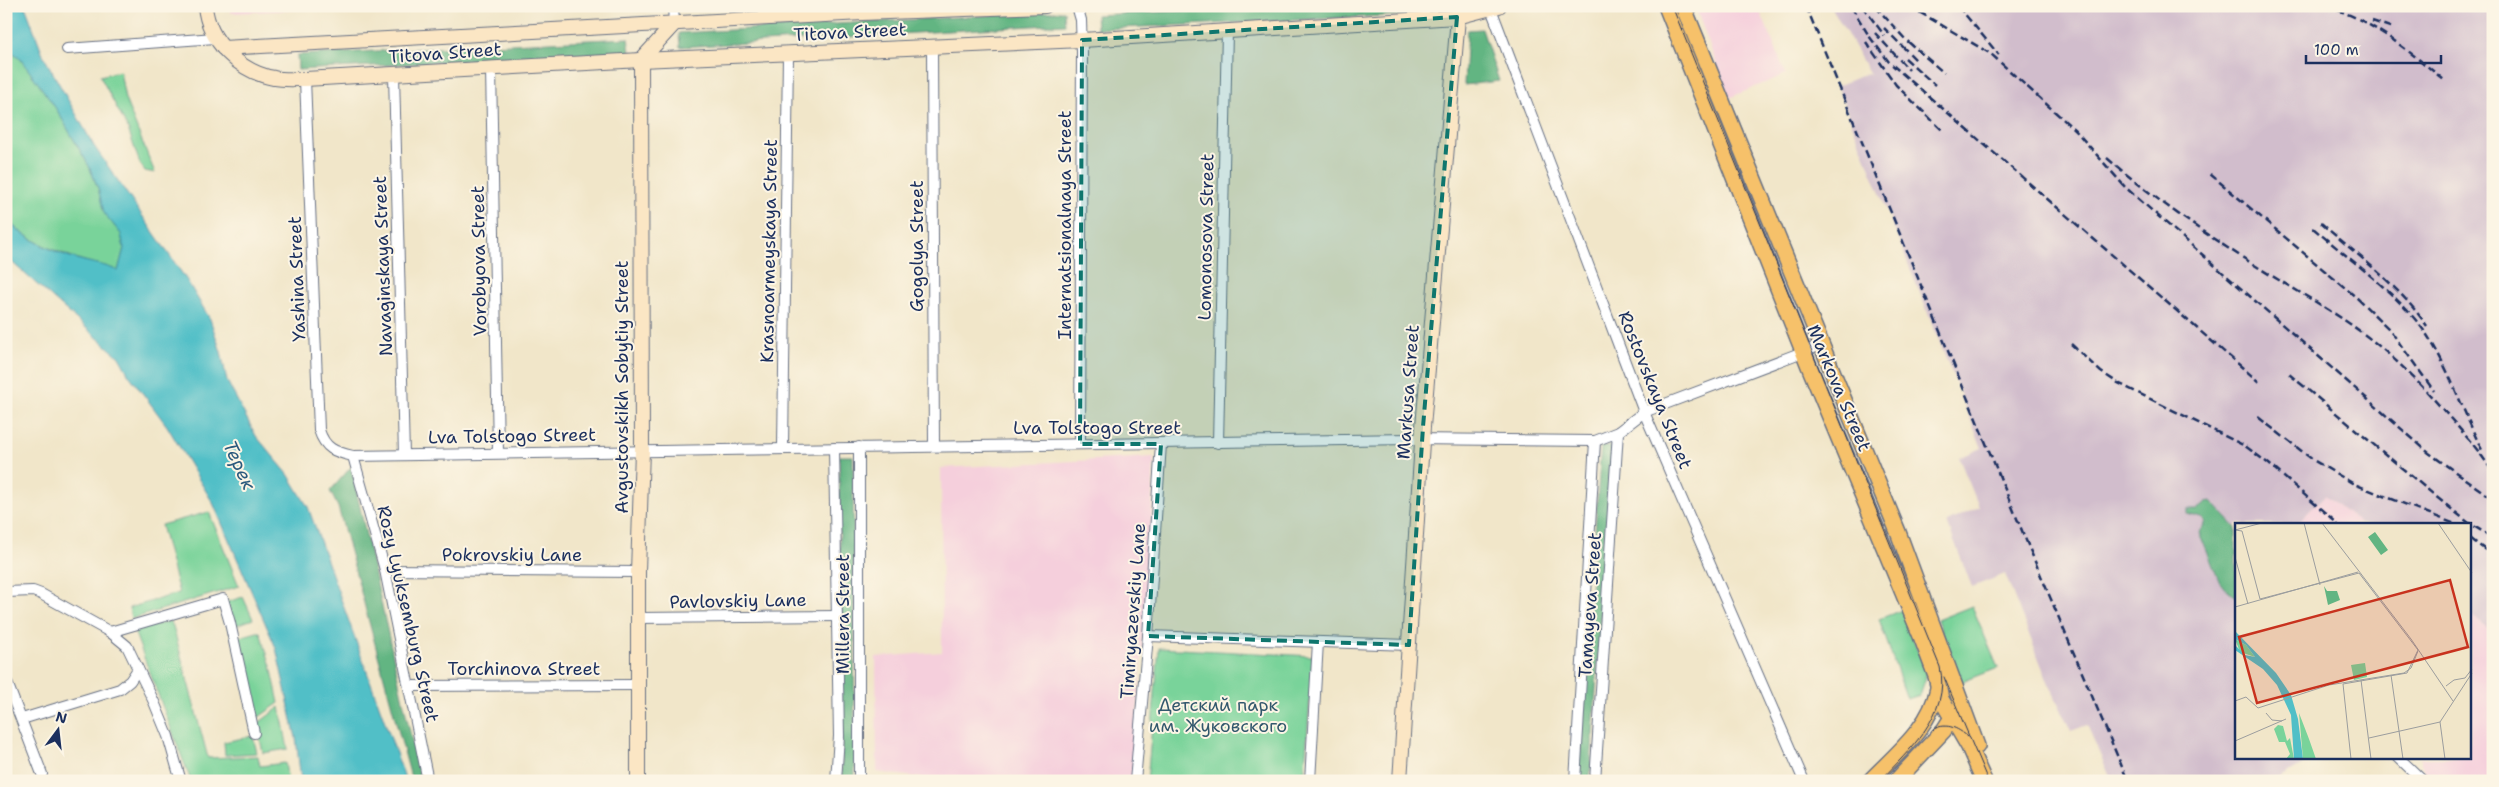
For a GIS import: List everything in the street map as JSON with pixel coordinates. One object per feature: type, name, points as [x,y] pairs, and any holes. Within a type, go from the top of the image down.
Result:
[{"type":"main road","name":"Markova Street","points":[[1666,6],[1803,352],[1921,636],[1936,676],[1938,688],[1952,718],[1969,747],[1984,781]]},
{"type":"main road","name":"Markova Street","points":[[1683,6],[1898,532],[1991,781]]},
{"type":"main road","points":[[1870,781],[1926,720],[1935,701],[1938,688]]},
{"type":"main road","points":[[1896,781],[1952,718],[1960,700]]},
{"type":"main road","points":[[1933,741],[1950,736],[1958,737],[1969,747]]},
{"type":"street","points":[[67,49],[219,43],[205,6]]},
{"type":"street","points":[[641,60],[674,24],[673,6]]},
{"type":"street","name":"Titova Street","points":[[219,43],[674,24],[862,12],[1045,6]]},
{"type":"street","name":"Internatsionalnaya Street","points":[[1077,6],[1082,40],[1080,444]]},
{"type":"street","name":"Titova Street","points":[[219,43],[251,70],[273,78],[305,79],[641,60],[1082,40],[1227,31],[1458,12],[1493,7]]},
{"type":"street","name":"Rostovskaya Street","points":[[1493,7],[1644,412],[1804,781]]},
{"type":"street","name":"Markusa Street","points":[[1400,781],[1422,439],[1458,12]]},
{"type":"street","name":"Lomonosova Street","points":[[1218,443],[1227,31]]},
{"type":"street","name":"Gogolya Street","points":[[932,46],[934,446]]},
{"type":"street","name":"Krasnoarmeyskaya Street","points":[[783,448],[788,54]]},
{"type":"street","name":"Avgustovskikh Sobytiy Street","points":[[638,781],[638,572],[642,450],[641,60]]},
{"type":"street","name":"Vorobyova Street","points":[[492,69],[498,452]]},
{"type":"street","name":"Navaginskaya Street","points":[[394,75],[404,455]]},
{"type":"street","name":"Yashina Street","points":[[305,79],[319,430],[325,444],[331,449],[353,456]]},
{"type":"street","name":"Lva Tolstogo Street","points":[[353,456],[498,452],[1422,439],[1595,441],[1618,432],[1644,412],[1820,345]]},
{"type":"street","name":"Tamayeva Street","points":[[1595,781],[1618,432]]},
{"type":"street","name":"Tamayeva Street","points":[[1575,781],[1595,441]]},
{"type":"street","name":"Timiryazevskiy Lane","points":[[1135,781],[1148,636],[1161,444]]},
{"type":"street","name":"Millera Street","points":[[859,447],[859,781]]},
{"type":"street","name":"Millera Street","points":[[834,448],[839,736],[836,781]]},
{"type":"street","name":"Rozy Lyuksemburg Street","points":[[353,456],[385,570],[428,781]]},
{"type":"street","name":"Pokrovskiy Lane","points":[[385,570],[638,572]]},
{"type":"street","points":[[6,592],[33,591],[41,594],[110,632],[127,646],[168,736],[180,778]]},
{"type":"street","points":[[110,632],[223,599],[254,733]]},
{"type":"street","name":"Pavlovskiy Lane","points":[[638,618],[837,616]]},
{"type":"street","points":[[1148,636],[1409,645]]},
{"type":"street","points":[[1310,781],[1318,642]]},
{"type":"street","points":[[22,719],[120,689],[130,681],[138,669]]},
{"type":"street","points":[[6,680],[42,774]]},
{"type":"street","name":"Torchinova Street","points":[[410,686],[639,685]]},
{"type":"street","points":[[2401,760],[2423,781]]},
{"type":"highlighted area","points":[[1457,17],[1423,427],[1409,645],[1148,636],[1161,444],[1080,444],[1082,40]]},
{"type":"shaded area","points":[[231,6],[356,6],[356,7],[231,13]]},
{"type":"shaded area","points":[[1695,6],[1758,6],[1786,74],[1729,98]]},
{"type":"shaded area","points":[[1831,6],[2493,6],[2493,633],[2472,616],[2472,523],[2360,523],[2325,495],[2298,523],[2235,523],[2235,760],[2311,760],[2276,781],[2112,781],[2087,725],[2071,731],[2046,677],[2005,574],[1972,587],[1947,522],[1979,507],[1959,458],[1982,448],[1837,86],[1868,73],[1871,76]]},
{"type":"shaded area","points":[[1154,457],[1150,552],[1132,781],[945,781],[877,772],[876,657],[942,652],[941,468]]},
{"type":"shaded area","points":[[2325,495],[2360,523],[2298,523]]},
{"type":"shaded area","points":[[2472,616],[2493,633],[2493,781],[2428,781],[2420,760],[2472,760]]},
{"type":"green space","points":[[1288,6],[1443,6],[1442,13],[1427,14],[1097,29],[1096,15]]},
{"type":"green space","points":[[1064,11],[1065,24],[680,47],[679,33]]},
{"type":"green space","points":[[1482,29],[1499,81],[1464,85],[1467,30]]},
{"type":"green space","points":[[628,38],[630,52],[298,70],[297,55]]},
{"type":"green space","points":[[6,48],[19,57],[57,110],[89,166],[98,188],[104,213],[121,234],[124,248],[118,271],[81,260],[41,244],[14,227],[6,219]]},
{"type":"green space","points":[[120,71],[125,99],[155,173],[145,171],[140,164],[128,129],[100,76]]},
{"type":"green space","points":[[1601,445],[1612,446],[1590,781],[1578,781]]},
{"type":"green space","points":[[839,456],[853,456],[855,779],[842,780]]},
{"type":"green space","points":[[351,467],[421,781],[412,781],[338,507],[330,491]]},
{"type":"green space","points":[[2211,501],[2235,527],[2235,596],[2220,583],[2199,532],[2206,522],[2202,518],[2187,514],[2187,510],[2197,510],[2206,502]]},
{"type":"green space","points":[[209,512],[239,586],[131,619],[129,608],[179,593],[161,525]]},
{"type":"green space","points":[[243,597],[253,619],[234,626],[227,602]]},
{"type":"green space","points":[[1972,606],[1998,668],[1962,682],[1937,620]]},
{"type":"green space","points":[[1902,610],[1926,677],[1920,695],[1907,699],[1879,619]]},
{"type":"green space","points":[[170,621],[173,626],[208,758],[258,756],[260,766],[285,763],[288,781],[191,781],[134,631]]},
{"type":"green space","points":[[260,632],[271,666],[279,703],[256,719],[236,638]]},
{"type":"green space","name":"Детский парк им. Жуковского","points":[[1159,648],[1313,656],[1304,781],[1147,781]]},
{"type":"green space","points":[[280,707],[288,749],[263,753],[257,724]]},
{"type":"green space","points":[[253,736],[257,753],[225,755],[224,742]]},
{"type":"water","name":"Терек","points":[[6,6],[25,6],[44,57],[94,146],[186,279],[210,319],[221,352],[227,381],[256,436],[288,474],[308,507],[406,781],[301,781],[296,738],[276,648],[213,503],[167,426],[129,375],[119,357],[6,257],[6,219],[32,240],[53,250],[118,271],[124,248],[121,234],[104,213],[98,188],[89,166],[57,110],[19,57],[6,48]]},
{"type":"tram line","points":[[1672,6],[1940,667],[1942,684],[1933,716],[1915,744],[1880,781]]},
{"type":"tram line","points":[[1944,677],[1988,781]]},
{"type":"tram line","points":[[1932,730],[1946,726],[1960,731],[1968,737]]},
{"type":"railway","points":[[1806,6],[2025,538],[2128,781]]},
{"type":"railway","points":[[1851,6],[1869,36],[1889,62],[2259,382]]},
{"type":"railway","points":[[1862,6],[1885,36]]},
{"type":"railway","points":[[1875,6],[1906,40],[1944,73]]},
{"type":"railway","points":[[1909,6],[1991,54],[2075,130],[2125,187],[2429,453],[2493,499]]},
{"type":"railway","points":[[1958,6],[1999,55]]},
{"type":"railway","points":[[2325,6],[2374,27],[2403,47],[2444,80]]},
{"type":"railway","points":[[2372,21],[2393,28]]},
{"type":"railway","points":[[1884,28],[1916,60]]},
{"type":"railway","points":[[1875,33],[1909,70]]},
{"type":"railway","points":[[1866,42],[1896,85],[1942,130]]},
{"type":"railway","points":[[1905,58],[1935,85]]},
{"type":"railway","points":[[2107,158],[2192,224],[2227,248],[2347,322],[2374,342],[2409,373],[2430,395],[2474,445],[2493,473]]},
{"type":"railway","points":[[2210,174],[2357,298],[2390,330],[2434,391]]},
{"type":"railway","points":[[2321,223],[2391,284],[2427,326]]},
{"type":"railway","points":[[2313,228],[2374,278],[2416,320],[2443,362],[2482,450]]},
{"type":"railway","points":[[2071,344],[2101,372],[2118,383],[2245,446],[2269,464],[2337,523]]},
{"type":"railway","points":[[2289,374],[2469,523]]},
{"type":"railway","points":[[2258,417],[2313,460],[2354,484],[2452,523]]},
{"type":"railway","points":[[2472,525],[2493,538]]},
{"type":"railway","points":[[2472,540],[2493,556]]}]
